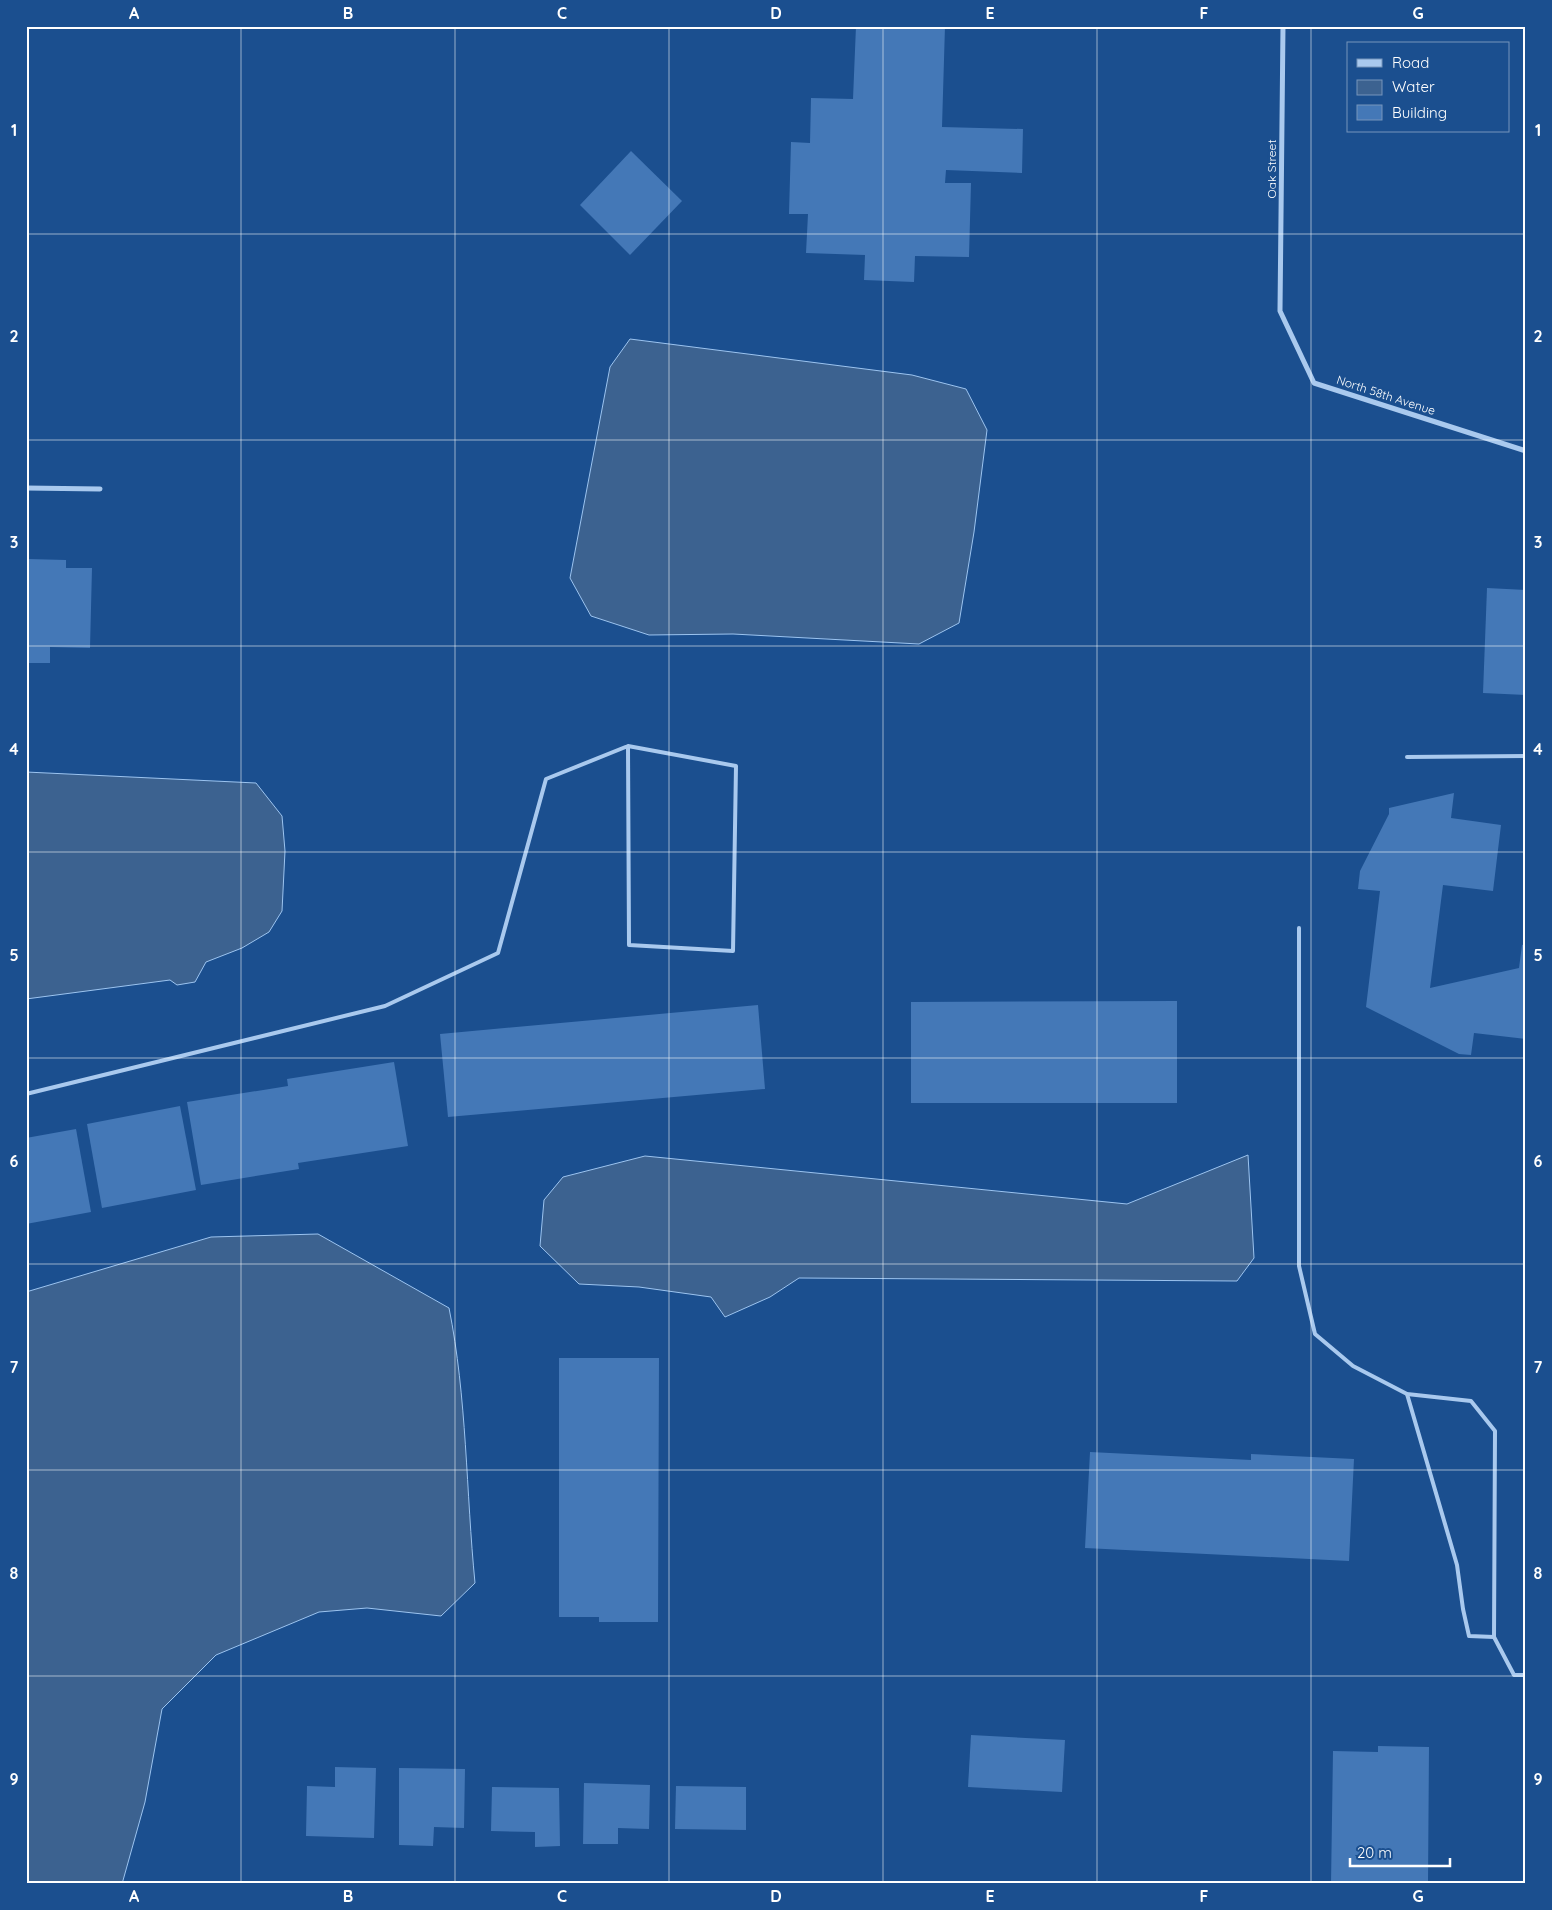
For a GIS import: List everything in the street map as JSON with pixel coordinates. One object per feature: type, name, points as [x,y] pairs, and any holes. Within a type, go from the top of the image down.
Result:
[{"type":"street","name":"Oak Street","points":[[1280,311],[1283,26]]},
{"type":"street","name":"North 58th Avenue","points":[[1280,311],[1314,382],[1526,451]]},
{"type":"street","points":[[26,488],[100,490]]},
{"type":"lane","points":[[26,1094],[385,1006],[498,953],[546,779],[628,746],[736,766],[733,951],[629,944],[628,746]]},
{"type":"lane","points":[[1407,757],[1526,756]]},
{"type":"lane","points":[[1299,928],[1299,1266],[1315,1334],[1353,1366],[1407,1394],[1471,1402],[1495,1431],[1494,1637],[1514,1675],[1526,1675]]},
{"type":"lane","points":[[1407,1394],[1458,1566],[1463,1609],[1470,1636],[1494,1637]]},
{"type":"water","points":[[630,339],[912,375],[966,389],[987,430],[974,532],[959,623],[919,644],[733,634],[649,635],[591,616],[570,578],[610,367]]},
{"type":"water","points":[[26,772],[256,783],[282,816],[285,851],[282,911],[269,932],[242,948],[206,962],[195,982],[177,985],[170,980],[26,999]]},
{"type":"water","points":[[1248,1155],[1254,1258],[1237,1281],[799,1278],[770,1297],[725,1317],[711,1297],[639,1287],[579,1284],[540,1246],[544,1200],[563,1177],[645,1156],[1127,1204]]},
{"type":"water","points":[[318,1234],[449,1308],[463,1410],[475,1583],[441,1616],[367,1608],[319,1612],[216,1655],[162,1709],[145,1802],[122,1884],[26,1884],[26,1292],[211,1237]]},
{"type":"building","points":[[856,26],[945,26],[942,127],[1023,129],[1022,173],[946,170],[945,183],[971,183],[969,257],[915,256],[914,282],[864,280],[865,255],[806,253],[808,214],[789,214],[791,142],[810,143],[811,98],[853,99]]},
{"type":"building","points":[[631,151],[682,201],[630,255],[580,205]]},
{"type":"building","points":[[28,559],[66,560],[66,568],[92,568],[90,648],[50,647],[50,663],[26,663]]},
{"type":"building","points":[[1487,588],[1526,590],[1526,695],[1483,693]]},
{"type":"building","points":[[1454,793],[1451,818],[1501,825],[1493,891],[1443,885],[1430,988],[1519,968],[1522,945],[1526,944],[1526,1039],[1474,1033],[1471,1055],[1459,1054],[1366,1007],[1380,891],[1358,889],[1360,871],[1389,814],[1389,808]]},
{"type":"building","points":[[1177,1001],[1177,1103],[911,1103],[911,1002]]},
{"type":"building","points":[[758,1005],[765,1089],[448,1117],[440,1034]]},
{"type":"building","points":[[394,1062],[408,1146],[298,1163],[299,1169],[201,1185],[187,1102],[288,1086],[287,1079]]},
{"type":"building","points":[[180,1106],[196,1190],[102,1208],[87,1124]]},
{"type":"building","points":[[76,1129],[91,1212],[26,1224],[26,1138]]},
{"type":"building","points":[[559,1358],[659,1358],[658,1622],[599,1622],[599,1617],[559,1617]]},
{"type":"building","points":[[1090,1452],[1251,1460],[1251,1454],[1354,1459],[1349,1561],[1085,1548]]},
{"type":"building","points":[[971,1735],[1065,1740],[1062,1792],[968,1787]]},
{"type":"building","points":[[1378,1746],[1429,1747],[1428,1884],[1331,1884],[1333,1751],[1378,1752]]},
{"type":"building","points":[[335,1767],[376,1768],[374,1838],[306,1836],[307,1786],[335,1787]]},
{"type":"building","points":[[399,1768],[465,1769],[464,1828],[434,1827],[433,1846],[399,1845]]},
{"type":"building","points":[[584,1783],[650,1785],[649,1829],[618,1828],[618,1844],[583,1844]]},
{"type":"building","points":[[676,1786],[746,1787],[746,1830],[675,1829]]},
{"type":"building","points":[[492,1787],[559,1788],[560,1846],[535,1847],[535,1832],[491,1831]]}]
